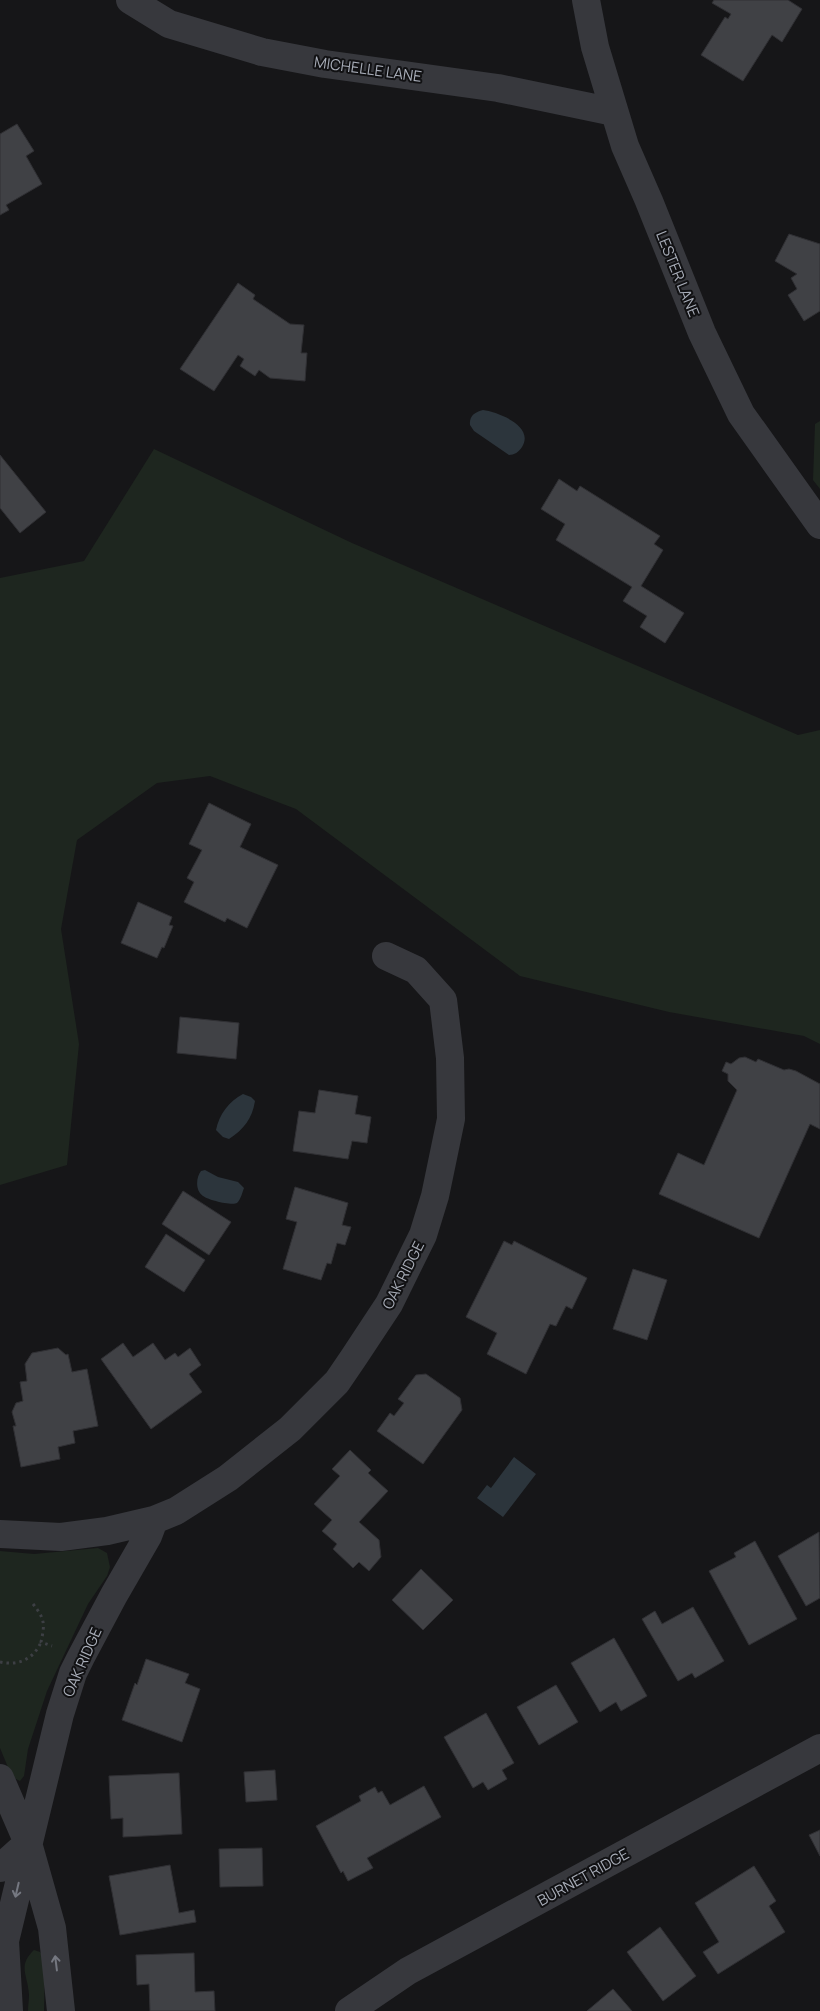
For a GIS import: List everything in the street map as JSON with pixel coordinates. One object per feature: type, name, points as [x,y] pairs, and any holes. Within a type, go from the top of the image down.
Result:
[{"type":"street","name":"MICHELLE LANE","points":[[130,0],[169,24],[262,52],[325,64],[498,88],[614,112]]},
{"type":"street","name":"LESTER LANE","points":[[586,0],[595,47],[625,146],[702,333],[741,414],[820,525]]},
{"type":"street","name":"OAK RIDGE","points":[[0,1534],[61,1537],[107,1531],[154,1520],[176,1511],[228,1478],[290,1429],[337,1382],[389,1304],[423,1235],[437,1187],[451,1119],[452,1089],[448,1028],[443,1000],[416,970],[386,956]]},
{"type":"street","name":"OAK RIDGE","points":[[8,2011],[5,1941],[60,1714],[73,1673],[148,1536],[154,1520]]},
{"type":"street","name":"BURNET RIDGE","points":[[349,2011],[408,1972],[820,1748]]},
{"type":"street","points":[[0,1778],[28,1842],[52,1928],[61,2011]]},
{"type":"street","points":[[0,1868],[28,1842]]},
{"type":"path","points":[[0,1662],[16,1663],[28,1659],[38,1650],[42,1642],[43,1616],[33,1604]]},
{"type":"path","points":[[42,1642],[81,1657]]},
{"type":"shaded area","points":[[483,410],[513,421],[524,433],[525,439],[518,452],[509,455],[474,431],[470,425],[470,419],[475,413]]},
{"type":"shaded area","points":[[820,421],[820,489],[813,480],[815,424]]},
{"type":"shaded area","points":[[154,449],[352,543],[798,735],[820,730],[820,1044],[804,1036],[669,1012],[520,976],[296,809],[210,776],[157,783],[77,840],[61,929],[79,1044],[67,1165],[0,1185],[0,578],[84,561]]},
{"type":"shaded area","points":[[243,1094],[255,1101],[249,1118],[243,1127],[229,1139],[223,1137],[216,1130],[220,1119],[225,1109]]},
{"type":"shaded area","points":[[205,1170],[218,1177],[238,1182],[244,1188],[237,1203],[220,1202],[200,1194],[197,1180],[201,1171]]},
{"type":"shaded area","points":[[514,1457],[536,1474],[503,1517],[477,1498],[487,1485],[491,1488]]},
{"type":"shaded area","points":[[98,1548],[107,1553],[110,1567],[107,1576],[88,1604],[47,1691],[28,1749],[24,1776],[20,1781],[12,1777],[0,1748],[0,1551],[34,1554]]},
{"type":"shaded area","points":[[34,1950],[40,1952],[45,1959],[44,2011],[28,2011],[29,1995],[25,1966],[26,1961]]},
{"type":"building","points":[[714,0],[788,0],[802,9],[782,42],[772,35],[743,81],[701,55],[725,17],[728,19],[731,14],[712,3]]},
{"type":"building","points":[[17,124],[34,151],[26,156],[42,184],[6,205],[9,210],[0,215],[0,134]]},
{"type":"building","points":[[789,234],[820,244],[820,311],[804,321],[788,295],[797,289],[791,278],[797,274],[775,261]]},
{"type":"building","points":[[238,283],[255,295],[253,299],[290,324],[304,325],[301,353],[307,353],[305,381],[270,378],[259,370],[255,376],[240,366],[244,359],[238,355],[214,391],[180,369]]},
{"type":"building","points":[[0,455],[46,512],[20,533],[0,508]]},
{"type":"building","points":[[559,479],[577,491],[580,486],[660,536],[654,544],[663,550],[641,586],[684,613],[665,643],[640,627],[647,616],[623,601],[632,587],[556,540],[565,524],[541,509]]},
{"type":"building","points":[[209,803],[251,824],[240,847],[278,865],[247,928],[227,918],[225,922],[184,902],[194,882],[187,878],[202,850],[189,844]]},
{"type":"building","points":[[138,902],[172,917],[169,925],[173,926],[164,948],[162,947],[157,958],[121,943]]},
{"type":"building","points":[[180,1017],[239,1023],[236,1059],[177,1053]]},
{"type":"building","points":[[745,1057],[756,1062],[758,1059],[784,1070],[796,1071],[820,1084],[820,1129],[810,1124],[759,1238],[659,1194],[678,1153],[704,1165],[737,1090],[728,1081],[728,1074],[722,1071],[726,1062],[731,1064],[739,1058]]},
{"type":"building","points":[[319,1090],[358,1096],[355,1114],[371,1117],[367,1143],[352,1141],[348,1159],[293,1151],[299,1111],[315,1113]]},
{"type":"building","points":[[295,1187],[348,1203],[342,1225],[351,1227],[345,1245],[337,1243],[331,1264],[327,1263],[321,1280],[283,1269],[297,1222],[286,1219]]},
{"type":"building","points":[[183,1191],[231,1222],[209,1255],[162,1224]]},
{"type":"building","points":[[166,1234],[205,1260],[184,1292],[145,1267]]},
{"type":"building","points":[[504,1241],[512,1245],[514,1241],[587,1278],[572,1309],[566,1306],[556,1326],[550,1324],[526,1374],[487,1354],[497,1333],[466,1317]]},
{"type":"building","points":[[633,1269],[667,1280],[647,1340],[613,1329]]},
{"type":"building","points":[[123,1343],[133,1357],[153,1343],[165,1360],[175,1353],[178,1357],[190,1348],[201,1365],[189,1374],[202,1392],[151,1429],[101,1359]]},
{"type":"building","points":[[58,1348],[66,1355],[68,1354],[72,1372],[87,1369],[98,1426],[73,1431],[75,1443],[58,1447],[60,1459],[21,1467],[13,1426],[16,1426],[12,1412],[16,1403],[23,1401],[20,1382],[27,1381],[25,1364],[32,1353]]},
{"type":"building","points":[[426,1374],[460,1398],[462,1410],[423,1464],[377,1431],[390,1413],[394,1416],[404,1403],[398,1399],[416,1375]]},
{"type":"building","points":[[350,1450],[371,1470],[368,1473],[388,1491],[359,1522],[379,1540],[381,1557],[369,1571],[359,1562],[353,1568],[333,1549],[337,1544],[322,1531],[332,1520],[314,1504],[340,1476],[332,1469]]},
{"type":"building","points":[[819,1532],[820,1598],[806,1606],[778,1556]]},
{"type":"building","points":[[755,1541],[797,1619],[749,1645],[709,1571],[736,1557],[734,1553]]},
{"type":"building","points":[[421,1569],[453,1600],[423,1630],[392,1600]]},
{"type":"building","points":[[693,1607],[724,1661],[695,1678],[692,1673],[678,1681],[642,1619],[655,1611],[662,1624]]},
{"type":"building","points":[[614,1638],[647,1696],[621,1711],[616,1702],[600,1712],[571,1663]]},
{"type":"building","points":[[146,1659],[189,1674],[185,1683],[200,1689],[182,1742],[122,1720]]},
{"type":"building","points":[[556,1685],[578,1722],[539,1745],[517,1707]]},
{"type":"building","points":[[486,1713],[514,1763],[502,1770],[507,1779],[488,1790],[483,1782],[473,1788],[444,1737]]},
{"type":"building","points":[[275,1770],[277,1800],[246,1802],[244,1772]]},
{"type":"building","points":[[179,1773],[182,1834],[123,1837],[123,1818],[111,1819],[109,1776]]},
{"type":"building","points":[[424,1786],[441,1817],[367,1858],[373,1868],[348,1881],[343,1871],[341,1873],[316,1826],[361,1801],[359,1796],[375,1787],[378,1793],[382,1791],[390,1805]]},
{"type":"building","points":[[820,1830],[820,1856],[809,1835]]},
{"type":"building","points":[[262,1848],[263,1886],[220,1887],[219,1849]]},
{"type":"building","points":[[170,1865],[179,1913],[194,1910],[196,1922],[120,1935],[109,1876]]},
{"type":"building","points":[[754,1866],[776,1901],[769,1906],[785,1932],[718,1974],[703,1952],[719,1942],[695,1903]]},
{"type":"building","points":[[660,1927],[696,1976],[663,2001],[627,1952]]},
{"type":"building","points":[[194,1953],[195,1992],[214,1991],[215,2011],[150,2011],[149,1984],[137,1985],[136,1955]]},
{"type":"building","points":[[613,1989],[632,2011],[587,2011],[607,1994]]}]
